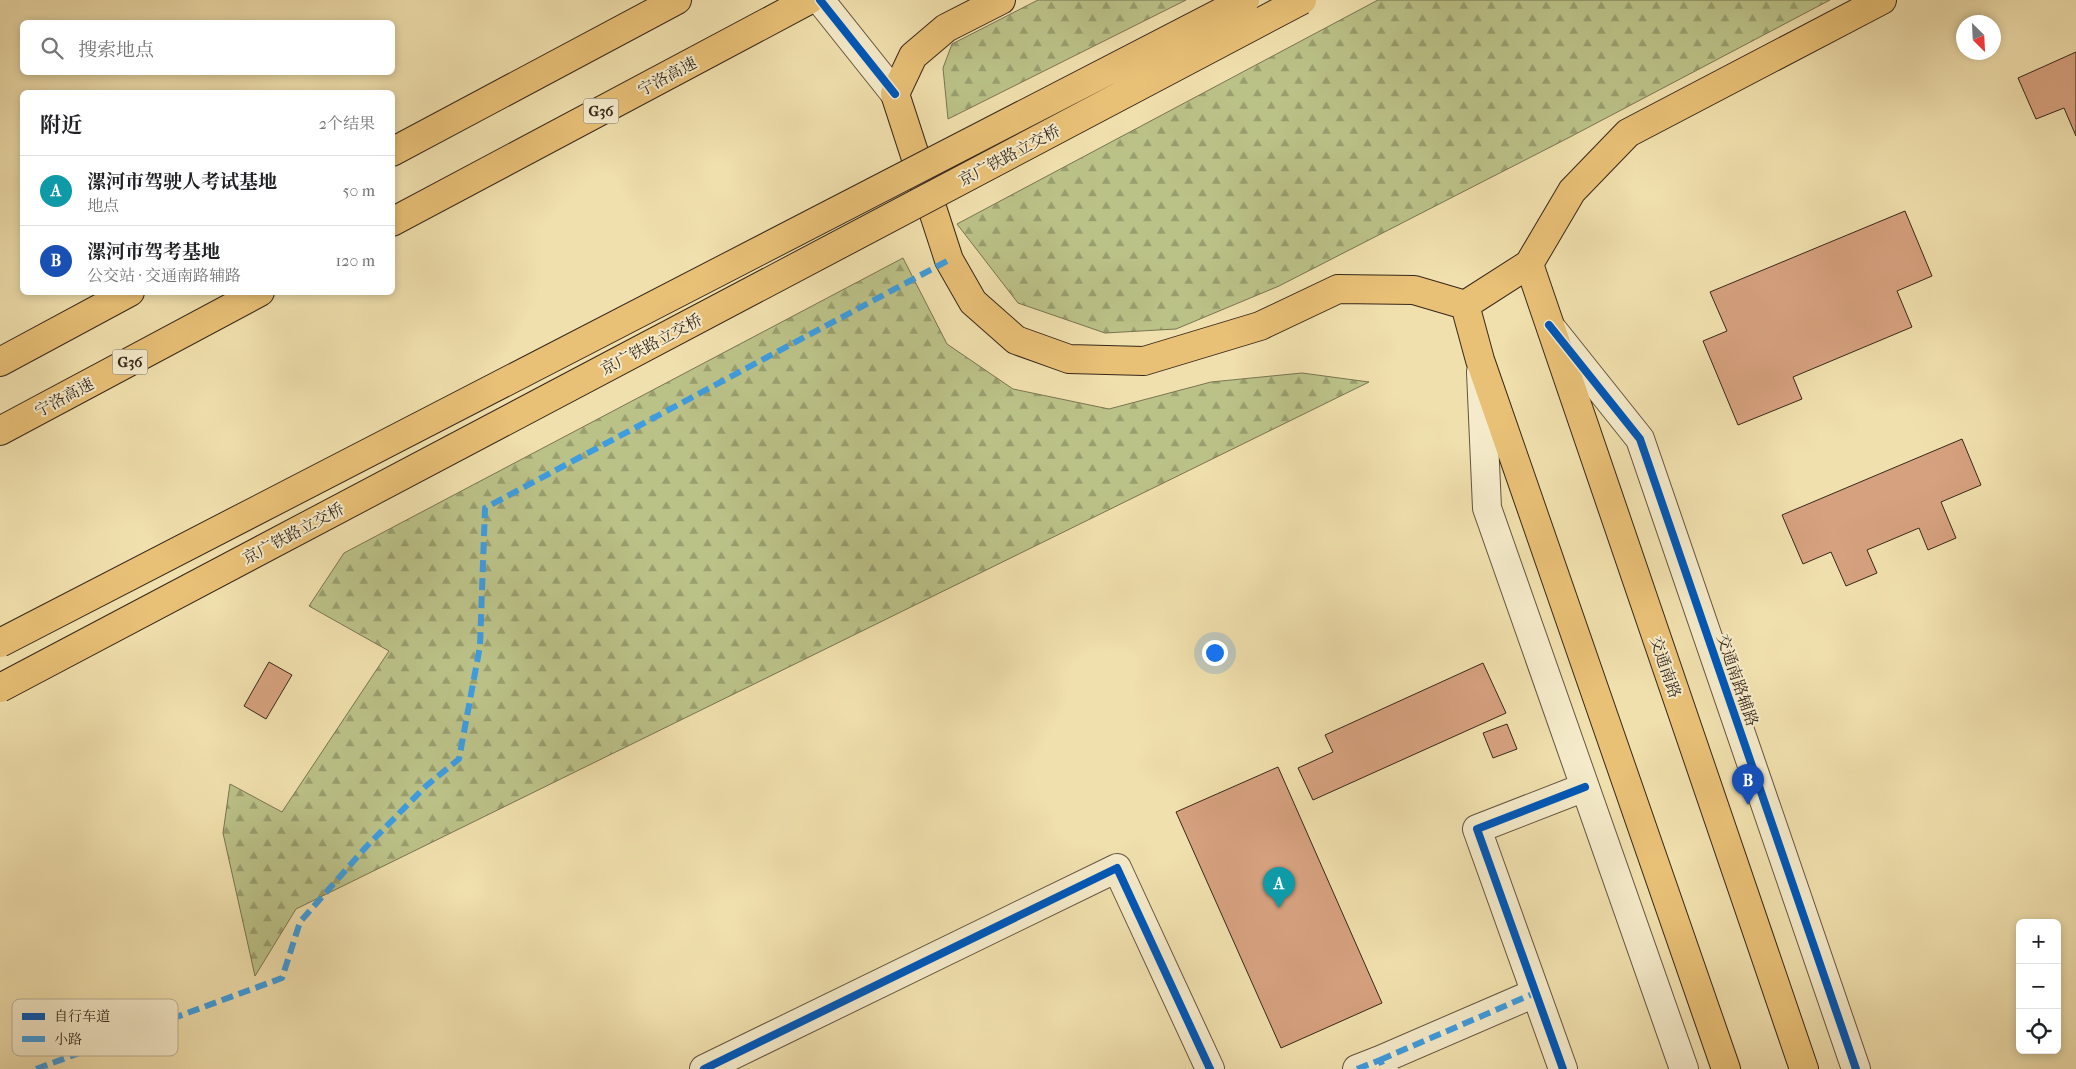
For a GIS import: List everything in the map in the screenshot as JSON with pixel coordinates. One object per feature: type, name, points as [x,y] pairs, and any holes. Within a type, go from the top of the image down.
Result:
[{"type":"main road","points":[[395,150],[677,0]]},
{"type":"main road","name":"宁洛高速","points":[[395,220],[809,0]]},
{"type":"main road","points":[[1001,0],[946,28],[913,56],[894,94],[949,260],[973,302],[1016,340],[1068,359],[1144,362],[1260,326],[1338,289],[1414,290],[1465,305],[1529,264],[1572,191],[1628,133],[1882,0]]},
{"type":"main road","name":"京广铁路立交桥","points":[[0,643],[1245,0]]},
{"type":"main road","name":"京广铁路立交桥","points":[[0,688],[1302,0]]},
{"type":"main road","name":"交通南路","points":[[1529,264],[1804,1069]]},
{"type":"main road","points":[[0,362],[124,295]]},
{"type":"main road","name":"宁洛高速","points":[[0,431],[254,295]]},
{"type":"main road","points":[[1465,305],[1480,360],[1726,1069]]},
{"type":"street","points":[[820,0],[894,94]]},
{"type":"street","name":"交通南路辅路","points":[[1549,325],[1640,439],[1856,1069]]},
{"type":"street","points":[[1480,360],[1487,508],[1684,1069]]},
{"type":"street","points":[[1563,1069],[1477,829],[1585,787]]},
{"type":"street","points":[[704,1069],[1117,868],[1210,1069]]},
{"type":"street","points":[[1374,1066],[1535,993]]},
{"type":"green space","points":[[1038,0],[1186,0],[948,119],[943,68],[952,44]]},
{"type":"green space","points":[[1378,0],[1830,0],[1570,137],[1279,286],[1176,329],[1105,333],[1018,303],[957,224]]},
{"type":"green space","points":[[903,258],[947,344],[1013,389],[1109,409],[1211,382],[1302,373],[1369,382],[296,909],[255,976],[223,833],[230,784],[282,812],[389,651],[309,606],[344,553]]},
{"type":"building","points":[[2076,52],[2076,136],[2064,108],[2036,119],[2018,78]]},
{"type":"building","points":[[1905,211],[1932,276],[1897,291],[1912,327],[1793,377],[1802,399],[1738,425],[1703,341],[1727,331],[1710,292]]},
{"type":"building","points":[[1962,439],[1981,485],[1941,502],[1956,538],[1928,550],[1919,528],[1867,550],[1877,573],[1846,586],[1831,552],[1803,564],[1782,515]]},
{"type":"building","points":[[269,662],[292,675],[266,719],[244,706]]},
{"type":"building","points":[[1483,663],[1506,713],[1313,800],[1298,768],[1333,752],[1325,735]]},
{"type":"building","points":[[1507,724],[1517,749],[1493,758],[1483,733]]},
{"type":"building","points":[[1278,767],[1382,1003],[1281,1048],[1176,812]]},
{"type":"marked path","points":[[178,1016],[282,978],[300,922],[366,847],[426,786],[459,759],[480,646],[485,508],[949,260]]},
{"type":"marked path","points":[[1380,1060],[1535,993]]},
{"type":"marked path","points":[[36,1069],[71,1056]]},
{"type":"marked path","points":[[1357,1069],[1380,1060],[1384,1069]]},
{"type":"cycle path","points":[[820,0],[895,94]]},
{"type":"cycle path","points":[[1549,325],[1640,439],[1856,1069]]},
{"type":"cycle path","points":[[1563,1069],[1477,829],[1585,787]]},
{"type":"cycle path","points":[[704,1069],[1117,868],[1210,1069]]},
{"type":"place","name":"漯河市驾考基地","points":[[1748,805]]},
{"type":"place","name":"漯河市驾驶人考试基地","points":[[1279,908]]}]
